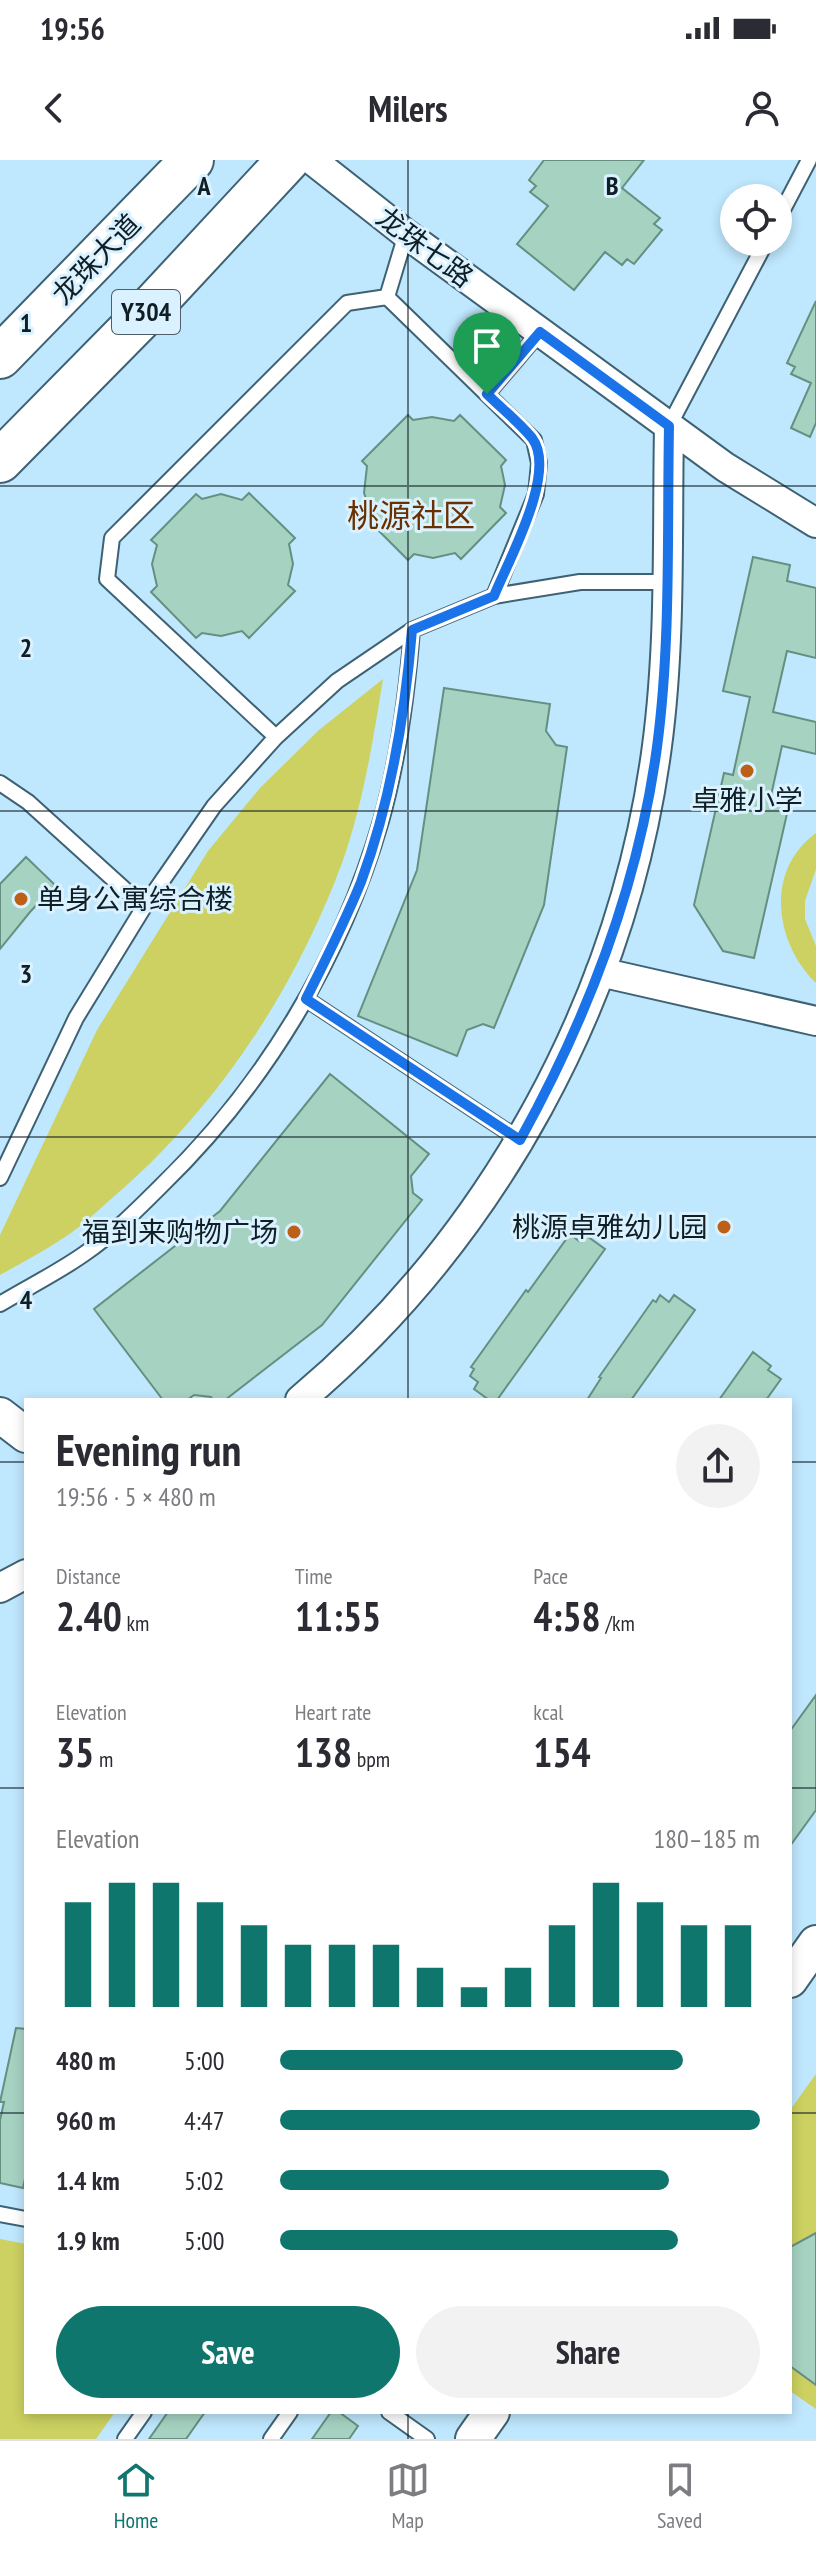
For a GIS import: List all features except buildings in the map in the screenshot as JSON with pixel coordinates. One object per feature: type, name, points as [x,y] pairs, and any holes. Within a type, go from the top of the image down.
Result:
[{"type":"main road","name":"龙珠大道","points":[[0,357],[192,160]]},
{"type":"main road","name":"Y304","points":[[0,461],[142,317],[288,160]]},
{"type":"street","name":"龙珠七路","points":[[312,160],[406,234],[725,467],[816,523]]},
{"type":"street","points":[[302,1398],[352,1353],[426,1273],[491,1186],[552,1081],[600,972],[622,907],[648,800],[663,692],[669,426]]},
{"type":"street","points":[[600,972],[816,1021]]},
{"type":"street","points":[[0,1415],[24,1433]]},
{"type":"street","points":[[0,1588],[24,1575]]},
{"type":"street","points":[[792,1977],[816,1943]]},
{"type":"street","points":[[473,2439],[491,2414]]},
{"type":"lane","points":[[792,192],[809,160]]},
{"type":"lane","points":[[387,297],[406,234]]},
{"type":"lane","points":[[669,426],[759,256]]},
{"type":"lane","points":[[387,297],[534,440],[539,463],[536,494],[494,596]]},
{"type":"lane","points":[[276,737],[107,579],[112,538],[347,303],[387,297]]},
{"type":"lane","points":[[487,394],[540,332]]},
{"type":"lane","points":[[0,1178],[76,1018],[144,907],[214,806],[276,737],[337,681],[412,630],[494,596],[580,582],[666,582]]},
{"type":"lane","points":[[0,1304],[84,1254],[136,1211],[175,1173],[230,1112],[270,1057],[306,999],[356,894],[381,821],[403,719],[412,630]]},
{"type":"lane","points":[[0,783],[28,802],[144,907]]},
{"type":"lane","points":[[306,999],[520,1140]]},
{"type":"lane","points":[[0,2214],[24,2219]]},
{"type":"lane","points":[[125,2439],[143,2414]]},
{"type":"lane","points":[[271,2439],[289,2414]]},
{"type":"lane","points":[[392,2414],[427,2439]]},
{"type":"green space","points":[[383,679],[362,795],[342,863],[323,911],[275,1003],[217,1088],[148,1165],[74,1231],[0,1275],[0,1235],[97,1030],[208,851],[260,788],[319,730]]},
{"type":"green space","points":[[816,833],[816,869],[805,901],[805,919],[816,946],[816,983],[791,948],[781,907],[782,887],[788,867],[799,849]]},
{"type":"green space","points":[[816,2074],[816,2409],[792,2392],[792,2107]]},
{"type":"green space","points":[[0,2239],[24,2244],[24,2414],[114,2414],[96,2439],[0,2439]]},
{"type":"place","name":"卓雅小学","points":[[747,771]]},
{"type":"place","name":"单身公寓综合楼","points":[[21,899]]},
{"type":"place","name":"桃源卓雅幼儿园","points":[[724,1227]]},
{"type":"place","name":"福到来购物广场","points":[[294,1232]]},
{"type":"district","name":"桃源社区","points":[[411,516]]},
{"type":"route","points":[[540,332],[669,426],[663,692],[648,800],[622,907],[600,972],[552,1081],[520,1140],[306,999],[361,882],[381,821],[407,694],[412,630],[494,596],[536,494],[539,463],[534,440],[487,394],[540,332]]}]
